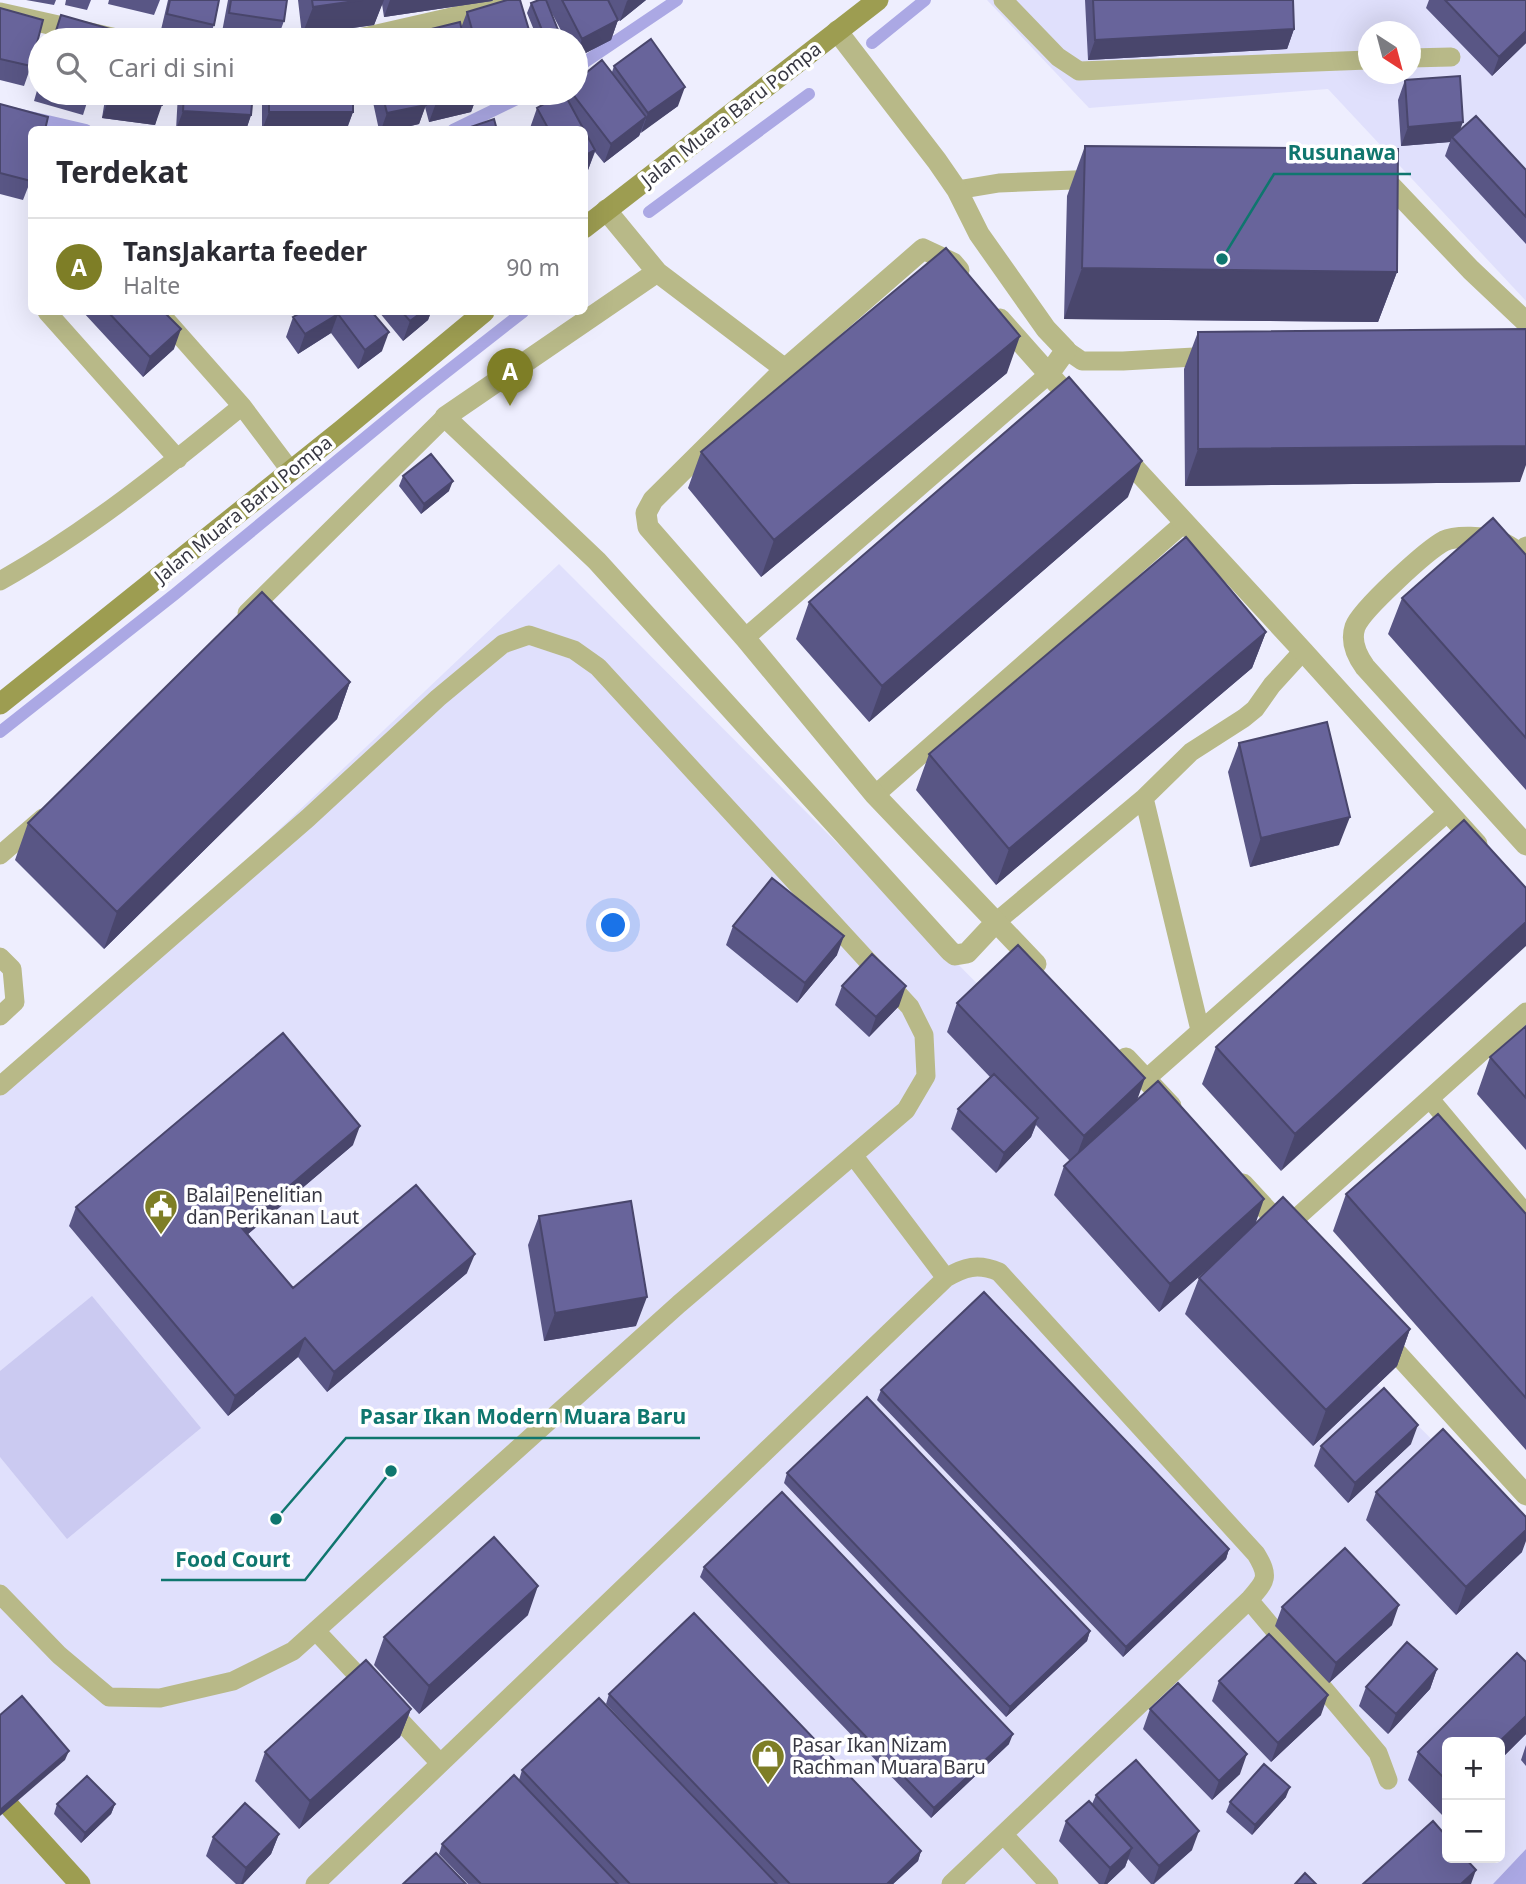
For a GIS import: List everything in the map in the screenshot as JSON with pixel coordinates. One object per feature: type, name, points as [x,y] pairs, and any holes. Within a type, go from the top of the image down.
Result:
[{"type":"street","points":[[408,28],[491,9],[509,0]]},
{"type":"street","name":"Jalan Muara Baru Pompa","points":[[588,227],[614,220],[878,0]]},
{"type":"street","points":[[0,13],[67,28]]},
{"type":"street","points":[[837,32],[957,190],[979,234],[1046,329],[1066,351],[1048,375]]},
{"type":"street","points":[[1370,180],[1392,187],[1526,323]]},
{"type":"street","points":[[614,220],[657,272],[785,369]]},
{"type":"street","points":[[969,282],[953,262],[923,249],[785,369],[653,499],[646,513],[648,527],[745,638],[875,795],[1053,983]]},
{"type":"street","points":[[657,272],[445,417],[597,561],[950,951],[955,955],[967,953],[996,922]]},
{"type":"street","points":[[986,303],[1048,375],[1303,651],[1492,862]]},
{"type":"street","name":"Jalan Muara Baru Pompa","points":[[0,704],[480,315]]},
{"type":"street","points":[[1524,554],[1500,541],[1474,537],[1445,540],[1402,575],[1361,615],[1354,629],[1353,642],[1357,656],[1365,667],[1526,845]]},
{"type":"street","points":[[1109,1041],[1183,1119]]},
{"type":"street","points":[[1230,1170],[1302,1249]]},
{"type":"street","points":[[1364,1317],[1526,1494]]},
{"type":"street","points":[[10,1807],[80,1884]]},
{"type":"lane","points":[[1003,0],[1058,57],[1079,71],[1358,60]]},
{"type":"lane","points":[[1421,58],[1451,57]]},
{"type":"lane","points":[[957,190],[999,183],[1119,179]]},
{"type":"lane","points":[[50,315],[178,459]]},
{"type":"lane","points":[[162,315],[243,407],[290,470]]},
{"type":"lane","points":[[1066,351],[1082,360],[1124,361],[1234,355]]},
{"type":"lane","points":[[745,638],[1048,375]]},
{"type":"lane","points":[[0,580],[52,550],[178,459],[243,407]]},
{"type":"lane","points":[[235,626],[282,576],[445,417]]},
{"type":"lane","points":[[875,795],[1185,522]]},
{"type":"lane","points":[[0,1086],[308,818],[438,698],[503,644],[529,635],[573,650],[598,667],[910,1007],[925,1035],[926,1076],[906,1110],[679,1304],[293,1651],[233,1681],[160,1698],[109,1697],[59,1655],[0,1594]]},
{"type":"lane","points":[[996,922],[1144,798],[1191,752],[1255,709],[1272,685],[1303,651]]},
{"type":"lane","points":[[1144,798],[1200,1030]]},
{"type":"lane","points":[[0,855],[54,809]]},
{"type":"lane","points":[[1146,1079],[1448,812]]},
{"type":"lane","points":[[0,957],[12,970],[15,1002],[0,1016]]},
{"type":"lane","points":[[1284,1229],[1526,1012]]},
{"type":"lane","points":[[1430,1099],[1526,1214]]},
{"type":"lane","points":[[853,1155],[946,1279]]},
{"type":"lane","points":[[315,1884],[946,1279],[962,1268],[989,1268],[999,1272],[1256,1554],[1265,1569],[1265,1577],[1263,1584],[1250,1600],[951,1884]]},
{"type":"lane","points":[[1250,1600],[1378,1753],[1388,1780]]},
{"type":"lane","points":[[316,1630],[440,1763]]},
{"type":"lane","points":[[1004,1835],[1049,1884]]},
{"type":"shaded area","points":[[987,0],[1526,0],[1526,301],[1328,89],[1089,108]]},
{"type":"shaded area","points":[[559,564],[1526,1534],[1526,1849],[1493,1884],[0,1884],[0,1094]]},
{"type":"shaded area","points":[[92,1296],[201,1428],[67,1539],[0,1457],[0,1371]]},
{"type":"shaded area","points":[[1526,1849],[1526,1884],[1493,1884]]},
{"type":"building","points":[[170,0],[219,0],[214,25],[167,14]]},
{"type":"building","points":[[231,0],[287,0],[284,21],[229,13]]},
{"type":"building","points":[[312,0],[362,0],[313,7]]},
{"type":"building","points":[[507,0],[520,0],[528,28],[472,28],[467,12]]},
{"type":"building","points":[[546,0],[557,28],[541,28],[531,3]]},
{"type":"building","points":[[562,0],[608,0],[618,20],[588,36],[588,28],[576,28]]},
{"type":"building","points":[[1093,0],[1293,0],[1294,29],[1095,40]]},
{"type":"building","points":[[1445,0],[1526,0],[1526,31],[1499,57]]},
{"type":"building","points":[[0,8],[43,20],[41,28],[28,28],[28,65],[0,59]]},
{"type":"building","points":[[61,15],[106,28],[57,28]]},
{"type":"building","points":[[460,22],[461,28],[435,28]]},
{"type":"building","points":[[651,39],[685,87],[648,113],[614,66]]},
{"type":"building","points":[[602,60],[646,117],[611,144],[581,105],[588,105],[588,71]]},
{"type":"building","points":[[1460,76],[1463,122],[1408,127],[1405,84],[1421,84],[1421,79]]},
{"type":"building","points":[[0,104],[48,117],[46,126],[28,126],[28,180],[0,173]]},
{"type":"building","points":[[183,105],[252,105],[251,115],[183,111]]},
{"type":"building","points":[[269,105],[353,105],[353,112],[269,112]]},
{"type":"building","points":[[385,105],[426,105],[387,113]]},
{"type":"building","points":[[542,105],[570,105],[582,126],[547,126],[537,108]]},
{"type":"building","points":[[1476,116],[1526,170],[1526,217],[1452,137]]},
{"type":"building","points":[[494,119],[496,126],[474,126]]},
{"type":"building","points":[[588,137],[595,150],[588,154]]},
{"type":"building","points":[[1085,146],[1398,149],[1397,272],[1082,268]]},
{"type":"building","points":[[946,248],[1020,336],[774,540],[701,452]]},
{"type":"building","points":[[111,315],[167,315],[181,329],[150,357]]},
{"type":"building","points":[[297,315],[336,315],[305,334],[293,317]]},
{"type":"building","points":[[339,315],[375,315],[389,332],[365,350]]},
{"type":"building","points":[[405,315],[418,315],[410,321]]},
{"type":"building","points":[[1526,329],[1526,446],[1198,449],[1198,332]]},
{"type":"building","points":[[1069,377],[1142,461],[882,686],[809,602]]},
{"type":"building","points":[[431,454],[453,481],[424,504],[403,476]]},
{"type":"building","points":[[1493,518],[1526,555],[1526,738],[1402,598]]},
{"type":"building","points":[[1186,537],[1266,632],[1009,849],[929,754]]},
{"type":"building","points":[[262,592],[350,682],[117,912],[28,823]]},
{"type":"building","points":[[1327,722],[1350,817],[1261,838],[1239,743]]},
{"type":"building","points":[[1464,820],[1526,888],[1526,922],[1295,1134],[1216,1047]]},
{"type":"building","points":[[772,878],[844,936],[805,983],[733,926]]},
{"type":"building","points":[[1018,945],[1145,1078],[1084,1136],[957,1003]]},
{"type":"building","points":[[872,954],[906,986],[876,1017],[842,986]]},
{"type":"building","points":[[1526,1026],[1526,1098],[1490,1057]]},
{"type":"building","name":"Balai Penelitian dan Perikanan Laut","points":[[283,1033],[360,1126],[241,1227],[293,1288],[416,1185],[475,1254],[334,1372],[305,1338],[235,1396],[76,1207]]},
{"type":"building","points":[[994,1074],[1038,1118],[1004,1153],[958,1109]]},
{"type":"building","points":[[1158,1081],[1264,1199],[1170,1284],[1064,1166]]},
{"type":"building","points":[[1438,1114],[1526,1214],[1526,1398],[1346,1194]]},
{"type":"building","points":[[1283,1197],[1410,1329],[1326,1410],[1199,1278]]},
{"type":"building","points":[[631,1201],[647,1297],[555,1313],[539,1216]]},
{"type":"building","points":[[984,1292],[1229,1549],[1126,1647],[881,1390]]},
{"type":"building","points":[[1384,1388],[1418,1425],[1355,1483],[1321,1446]]},
{"type":"building","points":[[867,1397],[1090,1631],[1010,1707],[787,1473]]},
{"type":"building","points":[[1443,1429],[1526,1517],[1526,1530],[1466,1587],[1376,1492]]},
{"type":"building","points":[[782,1492],[1013,1734],[934,1808],[704,1567]]},
{"type":"building","points":[[494,1537],[538,1586],[429,1686],[384,1637]]},
{"type":"building","points":[[1345,1548],[1399,1605],[1336,1663],[1282,1607]]},
{"type":"building","points":[[694,1613],[921,1851],[887,1884],[790,1884],[609,1694]]},
{"type":"building","points":[[1269,1634],[1328,1695],[1278,1743],[1219,1681]]},
{"type":"building","points":[[1407,1642],[1437,1669],[1396,1714],[1366,1687]]},
{"type":"building","points":[[1517,1653],[1526,1662],[1526,1716],[1504,1737],[1442,1737],[1442,1776],[1418,1752]]},
{"type":"building","points":[[366,1660],[411,1709],[310,1801],[265,1752]]},
{"type":"building","points":[[1178,1683],[1247,1754],[1219,1781],[1150,1709]]},
{"type":"building","points":[[22,1696],[69,1751],[0,1810],[0,1715]]},
{"type":"building","points":[[599,1698],[777,1884],[630,1884],[522,1770]]},
{"type":"building","points":[[1136,1760],[1199,1831],[1159,1866],[1096,1795]]},
{"type":"building","points":[[1264,1764],[1290,1787],[1255,1825],[1230,1802]]},
{"type":"building","points":[[514,1775],[618,1884],[481,1884],[442,1844]]},
{"type":"building","points":[[87,1776],[115,1804],[85,1833],[57,1804]]},
{"type":"building","points":[[1089,1801],[1132,1848],[1110,1868],[1066,1821]]},
{"type":"building","points":[[245,1803],[279,1834],[246,1868],[213,1837]]},
{"type":"building","points":[[1433,1821],[1442,1831],[1442,1863],[1470,1863],[1476,1870],[1461,1884],[1363,1884]]},
{"type":"building","points":[[436,1853],[466,1884],[403,1884]]},
{"type":"building","points":[[1305,1873],[1316,1884],[1295,1884]]},
{"type":"waterway","points":[[588,60],[677,0]]},
{"type":"waterway","points":[[872,43],[925,0]]},
{"type":"waterway","points":[[649,212],[809,94]]},
{"type":"waterway","points":[[461,126],[504,105]]},
{"type":"waterway","points":[[0,110],[69,126]]},
{"type":"waterway","points":[[0,732],[519,315]]},
{"type":"place","name":"Rusunawa","points":[[1222,259]]},
{"type":"place","name":"TansJakarta feeder","points":[[510,406]]},
{"type":"place","name":"Balai Penelitian dan Perikanan Laut","points":[[161,1236]]},
{"type":"place","name":"Food Court","points":[[391,1471]]},
{"type":"place","name":"Pasar Ikan Modern Muara Baru","points":[[276,1519]]},
{"type":"place","name":"Pasar Ikan Nizam Rachman Muara Baru","points":[[768,1786]]}]
